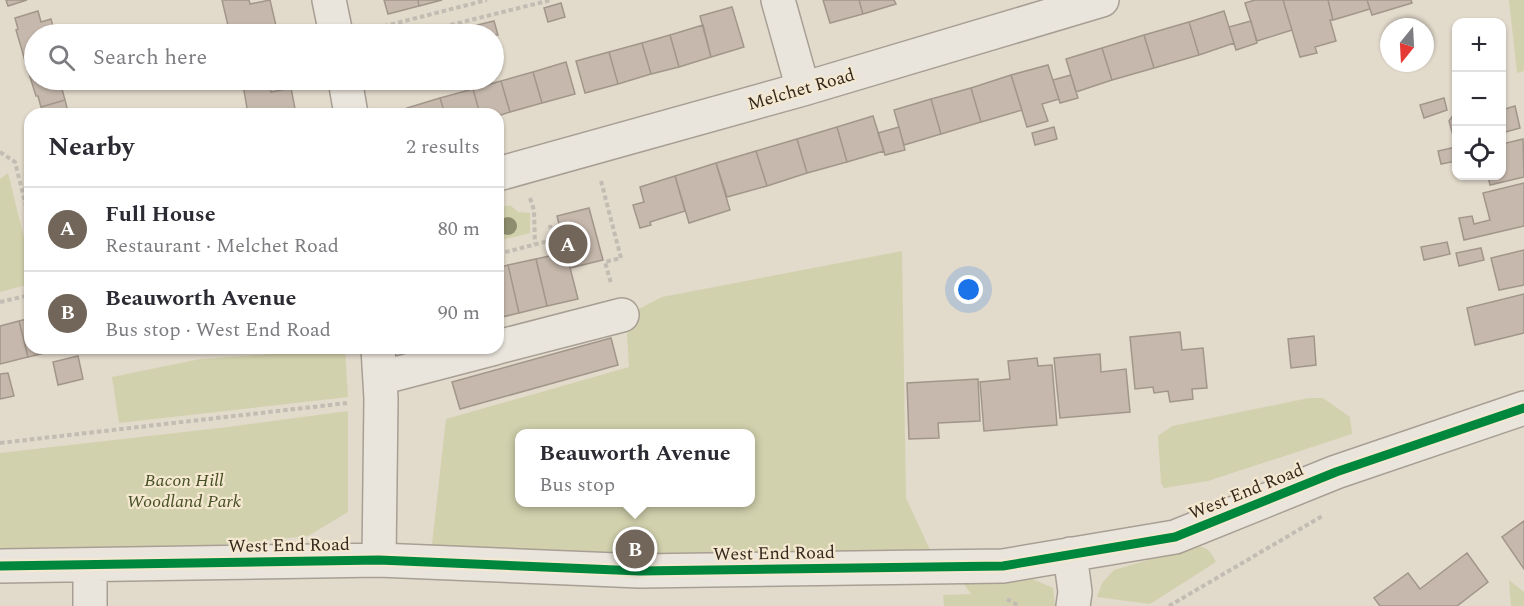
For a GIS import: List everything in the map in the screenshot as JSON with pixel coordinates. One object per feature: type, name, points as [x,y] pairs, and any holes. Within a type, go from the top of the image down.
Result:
[{"type":"street","points":[[329,0],[344,24]]},
{"type":"street","points":[[778,0],[803,89]]},
{"type":"street","name":"Melchet Road","points":[[504,172],[803,89],[1102,0]]},
{"type":"street","points":[[347,90],[350,108]]},
{"type":"street","points":[[504,345],[618,304]]},
{"type":"street","points":[[380,560],[380,375],[470,354]]},
{"type":"street","name":"West End Road","points":[[0,566],[380,560],[640,571],[1003,566],[1175,537],[1336,472],[1524,408]]},
{"type":"street","points":[[1070,554],[1076,592],[1073,606]]},
{"type":"street","points":[[90,565],[90,606]]},
{"type":"path","points":[[387,24],[487,0]]},
{"type":"path","points":[[454,24],[551,0]]},
{"type":"path","points":[[0,152],[15,162],[24,198]]},
{"type":"path","points":[[600,178],[621,258],[605,262],[618,304]]},
{"type":"path","points":[[530,198],[534,210],[535,244]]},
{"type":"path","points":[[504,252],[552,240],[550,225]]},
{"type":"path","points":[[0,302],[24,296]]},
{"type":"path","points":[[0,443],[380,375]]},
{"type":"path","points":[[1169,606],[1323,516],[1329,508]]},
{"type":"green space","points":[[1509,0],[1524,0],[1524,71],[1517,73]]},
{"type":"green space","points":[[8,173],[24,238],[24,286],[0,292],[0,179]]},
{"type":"green space","points":[[510,205],[518,212],[530,213],[530,233],[504,240],[504,206]]},
{"type":"green space","points":[[902,251],[906,498],[938,567],[430,562],[446,419],[629,367],[627,335],[633,312],[662,297]]},
{"type":"green space","points":[[272,354],[345,354],[348,397],[119,423],[112,377],[200,359]]},
{"type":"green space","points":[[1309,398],[1323,398],[1350,417],[1352,434],[1208,481],[1164,488],[1161,483],[1158,436],[1172,426]]},
{"type":"green space","name":"Bacon Hill Woodland Park","points":[[348,411],[348,512],[308,536],[111,556],[0,555],[0,453]]},
{"type":"green space","points":[[1196,546],[1209,551],[1216,562],[1150,604],[1097,597],[1102,583],[1114,570]]},
{"type":"green space","points":[[1003,566],[1053,588],[1055,606],[944,606],[943,595],[971,594],[952,567]]},
{"type":"green space","points":[[1509,580],[1524,592],[1524,606],[1511,606]]},
{"type":"building","points":[[6,0],[27,0],[8,6]]},
{"type":"building","points":[[222,0],[249,0],[250,4],[270,0],[276,24],[228,24]]},
{"type":"building","points":[[384,0],[418,0],[419,6],[388,14]]},
{"type":"building","points":[[418,0],[442,0],[419,6]]},
{"type":"building","points":[[823,0],[859,0],[863,14],[830,23]]},
{"type":"building","points":[[859,0],[894,0],[896,4],[863,14]]},
{"type":"building","points":[[1255,0],[1283,0],[1292,30],[1257,41],[1245,3]]},
{"type":"building","points":[[1283,0],[1328,0],[1333,20],[1330,20],[1336,41],[1315,47],[1317,53],[1300,57]]},
{"type":"building","points":[[1328,0],[1367,0],[1370,9],[1333,20]]},
{"type":"building","points":[[1367,0],[1411,0],[1412,3],[1372,15]]},
{"type":"building","points":[[561,3],[565,17],[548,22],[544,8]]},
{"type":"building","points":[[732,7],[744,47],[711,57],[700,16]]},
{"type":"building","points":[[38,11],[41,22],[51,19],[52,24],[24,24],[24,57],[16,30],[18,29],[15,18]]},
{"type":"building","points":[[1224,11],[1234,43],[1199,55],[1189,22]]},
{"type":"building","points":[[1251,21],[1257,43],[1236,50],[1229,27]]},
{"type":"building","points":[[1189,22],[1199,55],[1154,68],[1144,35]]},
{"type":"building","points":[[703,25],[711,57],[679,67],[670,35]]},
{"type":"building","points":[[670,35],[679,67],[651,74],[642,43]]},
{"type":"building","points":[[1144,35],[1154,68],[1112,80],[1102,48]]},
{"type":"building","points":[[642,43],[651,74],[618,84],[609,52]]},
{"type":"building","points":[[1102,48],[1112,80],[1076,92],[1066,59]]},
{"type":"building","points":[[609,52],[618,84],[585,93],[576,61]]},
{"type":"building","points":[[566,62],[575,94],[542,103],[533,72]]},
{"type":"building","points":[[1048,65],[1059,99],[1042,104],[1048,121],[1027,127],[1011,75]]},
{"type":"building","points":[[533,72],[542,103],[510,112],[504,90],[504,80]]},
{"type":"building","points":[[1011,75],[1022,110],[981,122],[971,88]]},
{"type":"building","points":[[1071,75],[1078,98],[1060,103],[1053,80]]},
{"type":"building","points":[[971,88],[981,122],[941,134],[931,99]]},
{"type":"building","points":[[34,90],[62,90],[65,100],[41,107],[38,96]]},
{"type":"building","points":[[244,90],[271,90],[271,92],[291,90],[295,108],[247,108]]},
{"type":"building","points":[[473,90],[504,90],[510,112],[504,114],[504,108],[478,108]]},
{"type":"building","points":[[473,90],[478,108],[443,108],[440,98]]},
{"type":"building","points":[[440,98],[443,108],[407,108]]},
{"type":"building","points":[[1444,98],[1447,110],[1424,118],[1420,105]]},
{"type":"building","points":[[931,99],[941,134],[904,145],[894,110]]},
{"type":"building","points":[[65,100],[67,108],[41,108]]},
{"type":"building","points":[[1515,106],[1520,128],[1506,132],[1506,109]]},
{"type":"building","points":[[873,116],[884,151],[847,162],[837,127]]},
{"type":"building","points":[[1452,117],[1452,132],[1449,121]]},
{"type":"building","points":[[837,127],[847,162],[807,173],[797,139]]},
{"type":"building","points":[[899,127],[905,150],[885,155],[878,133]]},
{"type":"building","points":[[1054,127],[1057,139],[1035,145],[1032,133]]},
{"type":"building","points":[[797,139],[807,173],[767,186],[756,151]]},
{"type":"building","points":[[1523,139],[1524,177],[1490,185],[1489,180],[1506,180],[1506,143]]},
{"type":"building","points":[[1452,148],[1452,162],[1441,164],[1438,151]]},
{"type":"building","points":[[756,151],[767,186],[727,197],[716,163]]},
{"type":"building","points":[[716,163],[730,210],[689,223],[675,176]]},
{"type":"building","points":[[675,176],[685,211],[650,222],[651,225],[640,228],[633,205],[644,202],[640,187]]},
{"type":"building","points":[[1524,183],[1524,226],[1464,240],[1459,218],[1472,216],[1474,224],[1490,220],[1483,193]]},
{"type":"building","points":[[589,208],[603,260],[570,268],[557,216]]},
{"type":"building","points":[[1447,242],[1450,254],[1424,260],[1421,247]]},
{"type":"building","points":[[1481,248],[1484,260],[1459,266],[1456,253]]},
{"type":"building","points":[[1524,250],[1524,285],[1499,290],[1491,258]]},
{"type":"building","points":[[566,252],[578,299],[547,306],[536,259]]},
{"type":"building","points":[[536,259],[547,306],[519,313],[508,265]]},
{"type":"building","points":[[508,265],[519,313],[504,317],[504,266]]},
{"type":"building","points":[[1524,294],[1524,333],[1475,345],[1467,308]]},
{"type":"building","points":[[24,320],[24,341],[19,321]]},
{"type":"building","points":[[19,321],[24,341],[24,354],[27,354],[28,357],[0,364],[0,326]]},
{"type":"building","points":[[1180,332],[1182,350],[1203,348],[1207,388],[1192,389],[1193,399],[1170,402],[1168,391],[1154,393],[1153,387],[1135,389],[1130,337]]},
{"type":"building","points":[[1314,336],[1316,365],[1291,368],[1288,339]]},
{"type":"building","points":[[611,338],[618,365],[460,409],[452,382]]},
{"type":"building","points":[[1100,354],[1101,372],[1126,369],[1130,412],[1060,418],[1054,358]]},
{"type":"building","points":[[78,356],[83,379],[58,385],[53,362]]},
{"type":"building","points":[[1037,358],[1038,366],[1052,365],[1057,425],[984,431],[980,382],[1010,379],[1008,361]]},
{"type":"building","points":[[8,373],[14,396],[0,399],[0,374]]},
{"type":"building","points":[[978,379],[980,421],[938,423],[939,438],[909,439],[907,383]]},
{"type":"building","points":[[1524,521],[1524,569],[1502,537]]},
{"type":"building","points":[[1467,553],[1488,582],[1457,606],[1380,606],[1374,598],[1408,573],[1420,589]]},
{"type":"cycle path","points":[[0,566],[379,560],[640,571],[1003,566],[1175,537],[1336,472],[1524,408]]},
{"type":"place","name":"Full House","points":[[568,244]]},
{"type":"place","name":"Beauworth Avenue","points":[[635,549]]}]
